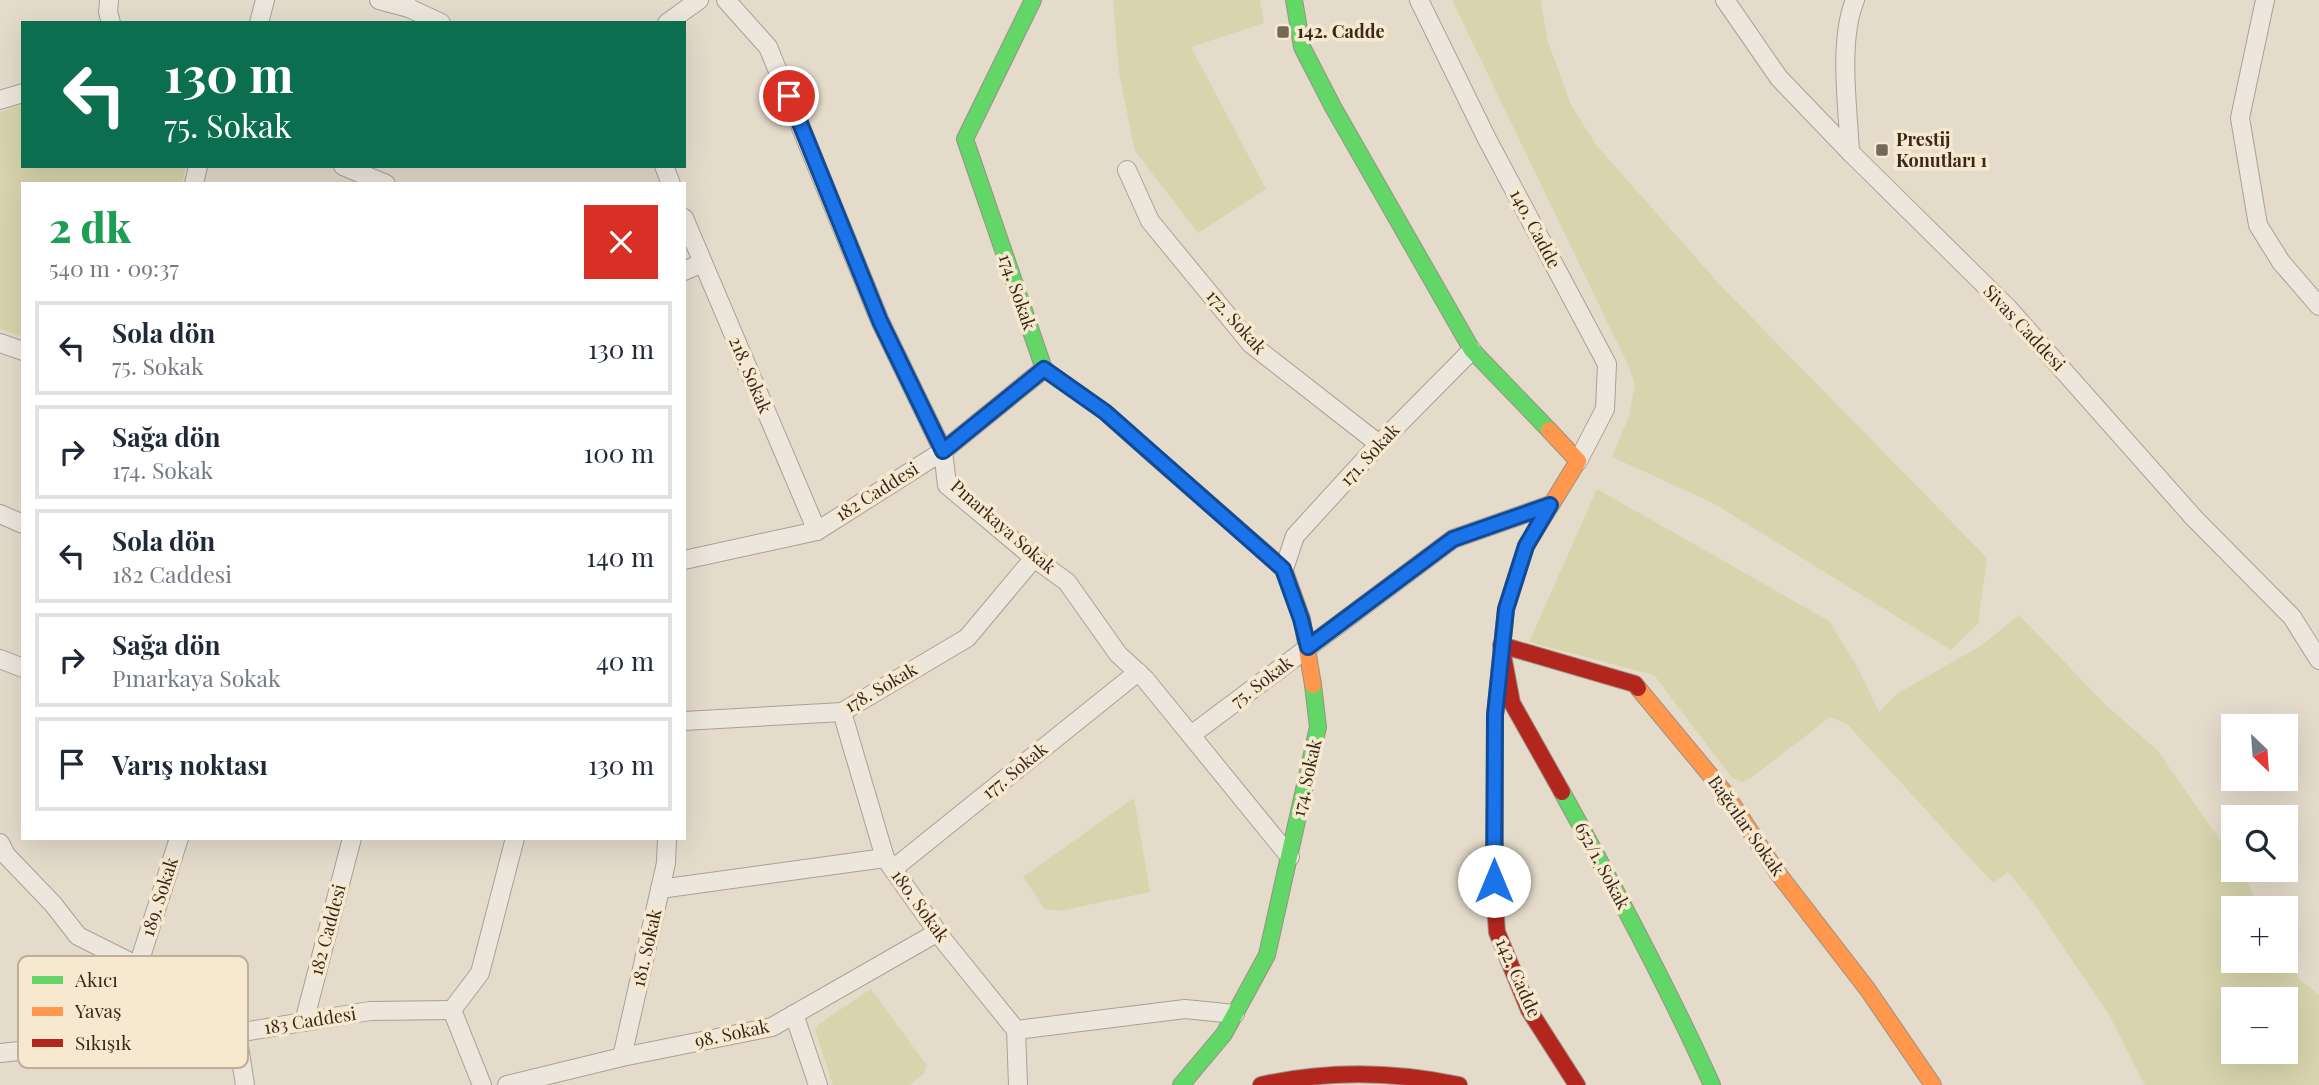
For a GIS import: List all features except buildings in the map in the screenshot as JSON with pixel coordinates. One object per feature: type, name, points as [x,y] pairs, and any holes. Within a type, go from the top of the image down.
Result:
[{"type":"street","points":[[109,0],[110,21]]},
{"type":"street","points":[[260,21],[265,0]]},
{"type":"street","points":[[379,0],[407,4],[437,21]]},
{"type":"street","points":[[670,21],[699,0]]},
{"type":"street","name":"Pınarkaya Sokak","points":[[726,0],[768,47],[880,321],[943,451],[947,485],[1067,582],[1118,654],[1138,673],[1191,735],[1290,856]]},
{"type":"street","name":"174. Sokak","points":[[1033,0],[965,139],[1044,369],[1105,412],[1283,569],[1308,647],[1318,727],[1266,955],[1224,1034],[1181,1085]]},
{"type":"street","points":[[1294,0],[1302,47],[1472,350],[1578,461]]},
{"type":"street","name":"140. Cadde","points":[[1419,0],[1487,139],[1607,364],[1605,409],[1578,461]]},
{"type":"street","name":"Sivas Caddesi","points":[[1725,0],[1779,78],[2008,308],[2194,518],[2292,617],[2319,660]]},
{"type":"street","points":[[1850,152],[1845,64],[1851,10],[1855,0]]},
{"type":"street","points":[[2265,0],[2240,118],[2258,225],[2281,262],[2319,306]]},
{"type":"street","points":[[0,100],[21,94]]},
{"type":"street","points":[[348,168],[381,182]]},
{"type":"street","name":"172. Sokak","points":[[1126,170],[1150,221],[1251,344],[1379,444]]},
{"type":"street","name":"218. Sokak","points":[[686,223],[817,531]]},
{"type":"street","points":[[686,270],[702,263]]},
{"type":"street","points":[[0,343],[21,350]]},
{"type":"street","name":"171. Sokak","points":[[1283,569],[1295,536],[1379,444],[1472,350]]},
{"type":"street","name":"182 Caddesi","points":[[686,560],[817,531],[943,451],[1044,369]]},
{"type":"street","name":"142. Cadde","points":[[1577,1084],[1530,1010],[1497,932],[1494,881],[1495,715],[1506,609],[1526,546],[1578,461]]},
{"type":"street","name":"75. Sokak","points":[[1191,735],[1453,539],[1550,505]]},
{"type":"street","points":[[0,514],[21,523]]},
{"type":"street","name":"178. Sokak","points":[[686,721],[842,712],[967,638],[1034,558]]},
{"type":"street","name":"652/1. Sokak","points":[[1502,645],[1512,703],[1608,874],[1683,1020],[1712,1085]]},
{"type":"street","name":"Bağcılar Sokak","points":[[1502,645],[1635,684],[1725,793],[1777,872],[1868,990],[1933,1085]]},
{"type":"street","points":[[0,659],[21,667]]},
{"type":"street","name":"177. Sokak","points":[[889,864],[1138,673]]},
{"type":"street","name":"180. Sokak","points":[[842,712],[889,864],[938,932],[1016,1030]]},
{"type":"street","name":"189. Sokak","points":[[141,956],[178,840]]},
{"type":"street","name":"182 Caddesi","points":[[304,1022],[351,840]]},
{"type":"street","points":[[482,1085],[452,1010],[480,973],[514,840]]},
{"type":"street","name":"181. Sokak","points":[[622,1057],[667,863],[667,840]]},
{"type":"street","points":[[2,852],[53,904],[78,936],[118,956]]},
{"type":"street","points":[[660,889],[889,864]]},
{"type":"street","name":"98. Sokak","points":[[507,1085],[622,1057],[772,1027],[938,932]]},
{"type":"street","points":[[1018,1085],[1016,1030],[1185,1009],[1235,1014]]},
{"type":"street","name":"183 Caddesi","points":[[248,1031],[370,1011],[452,1010]]},
{"type":"street","points":[[794,1014],[818,1085]]},
{"type":"street","name":"183 Caddesi","points":[[0,1053],[18,1051]]},
{"type":"street","points":[[1261,1085],[1363,1072],[1431,1079],[1459,1085]]},
{"type":"street","points":[[1555,1085],[1577,1084]]},
{"type":"shaded area","points":[[1113,0],[1260,0],[1264,23],[1191,47],[1266,189],[1198,233],[1135,151],[1119,73]]},
{"type":"shaded area","points":[[1452,0],[1541,0],[1547,39],[1571,105],[1596,145],[1722,287],[1987,558],[1978,624],[1951,650],[1713,503],[1612,457],[1629,416],[1635,384]]},
{"type":"shaded area","points":[[21,105],[21,168],[186,168],[182,182],[21,182],[21,336],[0,329],[0,112]]},
{"type":"shaded area","points":[[1597,489],[1829,621],[1859,670],[1879,712],[1897,694],[1982,645],[2019,615],[2106,705],[2158,751],[2221,842],[2221,882],[2247,882],[2255,896],[2221,896],[2221,973],[2296,973],[2299,979],[2319,995],[2319,1085],[2145,1085],[2108,1013],[2032,901],[2008,872],[1993,883],[1847,724],[1830,717],[1751,778],[1742,782],[1732,778],[1654,675],[1529,642]]},
{"type":"shaded area","points":[[1134,798],[1150,892],[1059,911],[1045,909],[1023,877]]},
{"type":"shaded area","points":[[871,989],[927,1066],[924,1073],[909,1085],[833,1085],[815,1030],[819,1024]]},
{"type":"traffic: fast","points":[[1033,0],[965,139],[1044,369],[1105,412],[1153,455]]},
{"type":"traffic: fast","points":[[1294,0],[1302,47],[1333,107],[1472,350],[1549,430]]},
{"type":"traffic: fast","points":[[1181,1085],[1224,1034],[1267,955],[1318,727],[1313,685]]},
{"type":"traffic: fast","points":[[1562,792],[1640,937],[1712,1085]]},
{"type":"traffic: slow","points":[[1495,905],[1495,715],[1506,609],[1526,546],[1578,461],[1549,430]]},
{"type":"traffic: slow","points":[[1153,455],[1284,569],[1302,619],[1313,685]]},
{"type":"traffic: slow","points":[[1638,688],[1725,793],[1777,872],[1868,990],[1933,1085]]},
{"type":"traffic: jam","points":[[1562,792],[1512,703],[1501,645],[1635,684],[1638,688]]},
{"type":"traffic: jam","points":[[1495,905],[1497,932],[1529,1010],[1577,1085]]},
{"type":"traffic: jam","points":[[1261,1085],[1311,1077],[1360,1074],[1409,1077],[1459,1085]]},
{"type":"place","name":"142. Cadde","points":[[1283,32]]},
{"type":"place","name":"Prestij Konutları 1","points":[[1882,150]]},
{"type":"route","points":[[789,96],[880,321],[943,451],[1044,369],[1105,412],[1283,569],[1308,647],[1453,539],[1550,505],[1526,546],[1506,609],[1495,715],[1494,881]]}]
